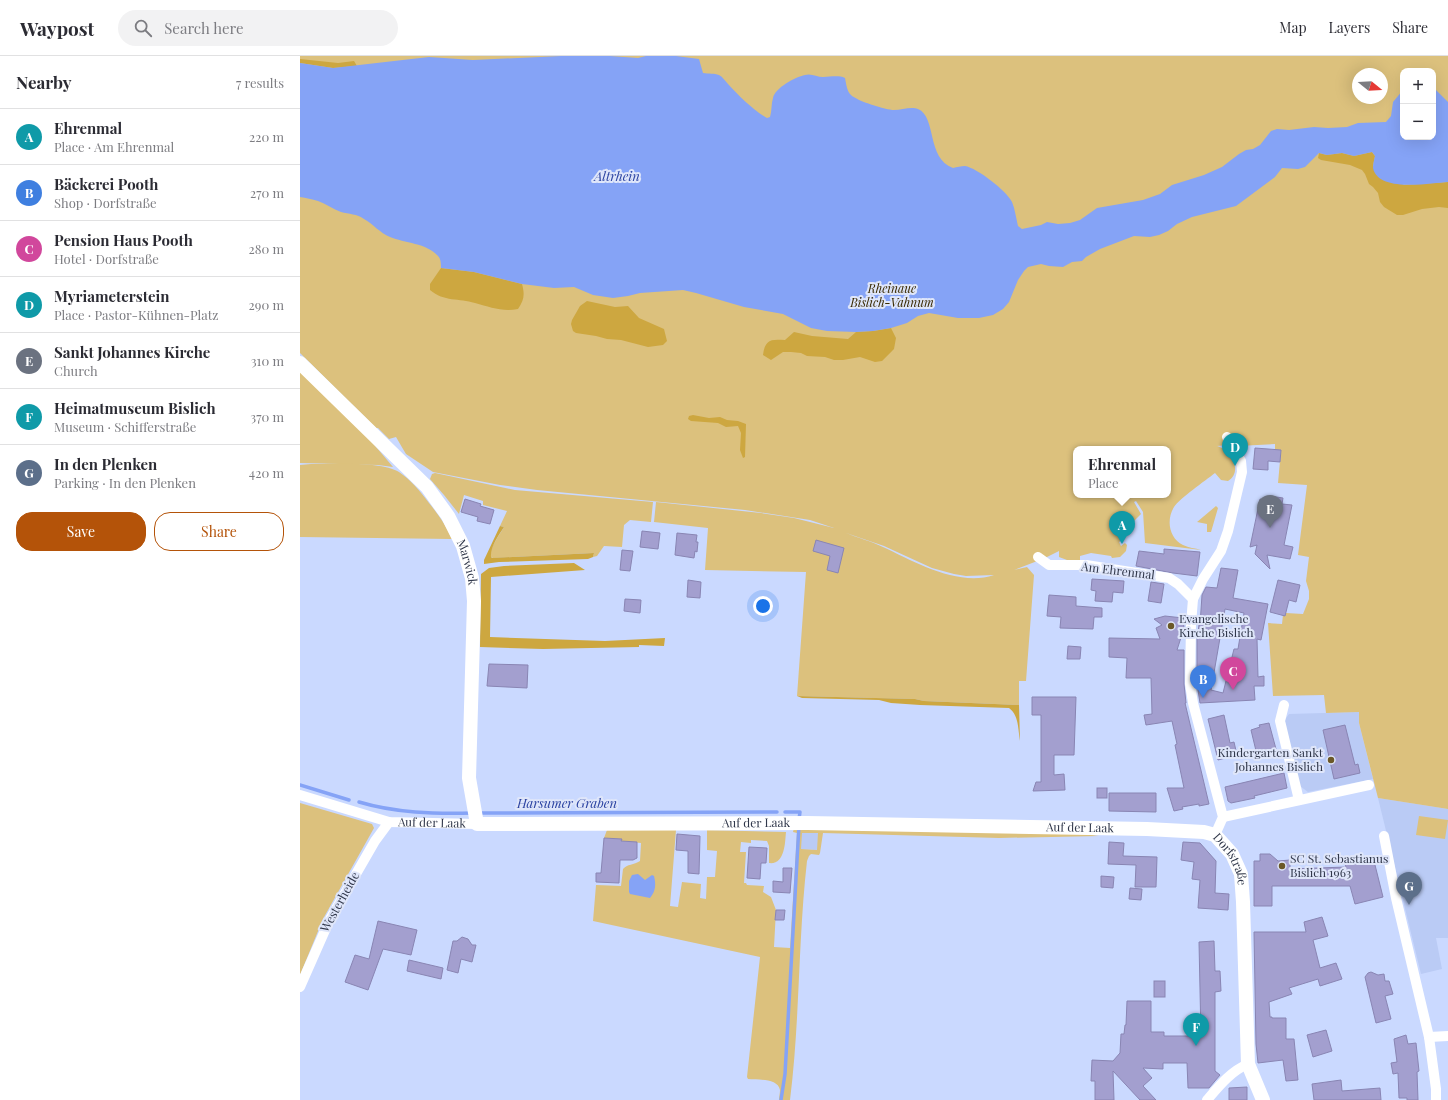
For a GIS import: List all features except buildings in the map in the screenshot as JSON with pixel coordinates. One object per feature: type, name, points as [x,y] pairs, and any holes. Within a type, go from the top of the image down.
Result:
[{"type":"main road","name":"Marwick","points":[[300,363],[427,487],[448,516],[462,541],[472,578],[474,601],[469,778],[477,824]]},
{"type":"main road","name":"Auf der Laak","points":[[477,824],[807,823],[1147,829],[1204,832],[1215,836]]},
{"type":"main road","name":"Dorfstraße","points":[[1215,836],[1232,854],[1241,874],[1248,1064],[1263,1100]]},
{"type":"street","points":[[1193,599],[1203,579],[1222,552],[1242,472],[1240,461],[1227,437]]},
{"type":"street","name":"Am Ehrenmal","points":[[1038,557],[1049,565],[1086,565],[1169,578],[1178,584],[1193,599]]},
{"type":"street","name":"Dorfstraße","points":[[1193,599],[1190,684],[1193,703],[1222,816],[1215,836]]},
{"type":"street","points":[[1284,705],[1280,721],[1299,800]]},
{"type":"street","points":[[1222,816],[1369,785]]},
{"type":"street","name":"Auf der Laak","points":[[300,795],[389,822],[477,824]]},
{"type":"street","name":"Westerheide","points":[[300,986],[320,937],[375,841],[389,822]]},
{"type":"street","points":[[1384,836],[1396,898],[1429,1037],[1436,1088],[1436,1100]]},
{"type":"street","points":[[1429,1037],[1448,1036]]},
{"type":"street","points":[[1207,1100],[1238,1068],[1248,1064]]},
{"type":"shaded area","points":[[300,59],[338,63],[354,61],[357,66],[333,68],[300,63]]},
{"type":"shaded area","points":[[1372,152],[1375,156],[1373,166],[1404,185],[1448,182],[1448,208],[1439,207],[1422,209],[1403,215],[1397,215],[1384,207],[1380,202],[1378,193],[1369,184],[1362,170],[1350,165],[1321,160],[1318,158],[1319,153],[1327,155],[1342,153],[1354,156]]},
{"type":"shaded area","points":[[441,268],[474,272],[522,284],[524,294],[522,303],[518,309],[501,309],[469,301],[446,298],[435,294],[430,290],[430,284]]},
{"type":"shaded area","points":[[587,301],[615,307],[628,306],[639,318],[664,329],[667,341],[663,345],[648,347],[621,340],[576,333],[573,331],[571,324],[572,320],[580,306]]},
{"type":"shaded area","points":[[891,328],[896,338],[894,349],[882,361],[875,362],[860,357],[834,360],[825,357],[807,356],[801,353],[791,352],[783,352],[771,360],[763,355],[767,343],[772,340],[785,340],[794,332],[812,336],[848,339],[856,332]]},
{"type":"shaded area","points":[[693,415],[709,418],[720,417],[746,424],[745,457],[743,458],[740,450],[741,433],[738,426],[726,427],[718,423],[691,421],[688,419],[689,416]]},
{"type":"shaded area","points":[[500,526],[504,527],[493,545],[491,553],[492,558],[594,553],[593,557],[588,559],[499,562],[484,564],[484,560]]},
{"type":"shaded area","points":[[574,563],[585,570],[491,577],[490,637],[605,641],[665,638],[664,646],[639,645],[639,647],[543,649],[480,647],[481,574],[489,568],[504,566]]},
{"type":"shaded area","points":[[797,696],[915,699],[924,701],[1019,705],[1020,741],[1015,715],[1009,708],[920,705],[891,703],[879,700],[802,698]]},
{"type":"shaded area","name":"Kindergarten Sankt Johannes Bislich","points":[[1359,712],[1359,723],[1373,779],[1308,792],[1300,786],[1284,721],[1289,714]]},
{"type":"shaded area","points":[[1378,798],[1448,809],[1448,938],[1436,938],[1442,969],[1421,974]]},
{"type":"shaded area","points":[[801,832],[818,833],[818,850],[801,849]]},
{"type":"green space","name":"Rheinaue Bislich-Vahnum","points":[[300,56],[1448,56],[1448,809],[1378,798],[1359,723],[1359,712],[1326,713],[1324,695],[1273,696],[1268,623],[1282,624],[1283,615],[1285,616],[1286,613],[1303,614],[1309,599],[1309,591],[1306,581],[1309,557],[1298,555],[1307,485],[1278,483],[1281,450],[1275,450],[1275,444],[1238,446],[1238,444],[1217,446],[1226,451],[1233,461],[1235,472],[1233,477],[1228,481],[1221,480],[1215,473],[1187,494],[1174,507],[1170,517],[1170,528],[1175,538],[1183,545],[1201,550],[1145,543],[1143,512],[1136,501],[1134,502],[1141,514],[1134,521],[1131,531],[1125,529],[1121,531],[1120,534],[1122,540],[1119,542],[1121,546],[1125,543],[1127,545],[1126,551],[1120,557],[1112,558],[1111,556],[1091,553],[1080,556],[1080,561],[1067,560],[1059,557],[1059,551],[1014,570],[1027,567],[1034,575],[1026,681],[1019,681],[1019,705],[924,701],[915,699],[797,696],[806,572],[705,570],[708,528],[654,522],[656,502],[761,513],[794,518],[834,528],[810,520],[745,510],[537,490],[500,485],[433,472],[406,454],[396,437],[389,439],[378,428],[376,428],[300,353]],"holes":[[[846,533],[884,546],[932,568],[954,574],[966,576],[994,575],[980,578],[966,578],[951,575],[923,566],[878,545]]]},
{"type":"green space","points":[[300,368],[366,435],[393,467],[378,465],[300,463]]},
{"type":"green space","points":[[300,465],[381,466],[391,468],[399,472],[411,482],[436,511],[452,539],[300,537]]},
{"type":"green space","points":[[435,473],[515,490],[653,502],[651,522],[630,520],[624,525],[622,547],[604,546],[597,556],[593,557],[594,553],[493,558],[490,557],[491,549],[504,527],[500,526],[507,511],[483,505],[483,501],[464,495],[459,514],[430,479],[432,474]]},
{"type":"green space","points":[[1216,506],[1218,508],[1211,532],[1207,532],[1207,524],[1197,522]]},
{"type":"green space","points":[[300,803],[372,824],[374,828],[323,919],[300,975]]},
{"type":"green space","points":[[1419,816],[1448,820],[1445,839],[1416,835]]},
{"type":"green space","points":[[794,828],[1085,834],[1099,836],[999,838],[823,833],[819,855],[811,854],[807,861],[802,921],[796,1040],[790,1100],[779,1100],[780,1090],[775,1083],[767,1080],[748,1079],[747,1077],[760,957],[593,921],[596,885],[621,886],[623,869],[626,866],[640,861],[641,843],[621,841],[621,839],[604,838],[607,830],[676,830],[670,906],[678,907],[682,882],[701,884],[700,898],[706,899],[707,877],[715,877],[717,851],[707,850],[707,830],[786,832],[783,852],[778,861],[774,863],[769,863],[769,846],[767,841],[751,840],[751,843],[741,842],[740,852],[746,852],[744,883],[747,885],[764,886],[763,892],[771,897],[776,910],[774,947],[790,948],[797,833],[793,832]],"holes":[[[802,833],[818,833],[817,850],[801,849]]]},
{"type":"water","name":"Altrhein","points":[[561,56],[610,56],[638,58],[646,56],[676,56],[699,59],[703,73],[719,75],[746,102],[767,118],[770,117],[772,100],[777,90],[791,81],[807,75],[842,77],[845,78],[850,94],[859,100],[890,110],[915,108],[924,113],[928,120],[939,156],[945,163],[953,168],[965,166],[970,168],[984,175],[998,186],[1012,202],[1018,226],[1022,229],[1041,225],[1047,222],[1058,224],[1070,223],[1080,220],[1097,208],[1143,200],[1160,194],[1172,185],[1204,175],[1222,167],[1239,154],[1260,145],[1271,131],[1277,129],[1289,130],[1314,127],[1347,127],[1358,123],[1386,122],[1391,116],[1393,102],[1400,94],[1400,140],[1436,140],[1436,90],[1448,102],[1448,182],[1418,185],[1394,184],[1384,181],[1377,176],[1373,168],[1375,156],[1372,152],[1354,156],[1342,153],[1327,155],[1319,153],[1305,167],[1298,169],[1282,168],[1275,177],[1236,206],[1192,217],[1159,235],[1150,237],[1134,236],[1100,249],[1082,261],[1072,262],[1063,267],[1041,264],[1028,267],[1018,280],[1009,302],[1003,309],[993,315],[979,318],[958,318],[929,313],[918,316],[907,323],[891,328],[856,332],[827,331],[811,328],[783,314],[744,307],[683,290],[640,293],[613,298],[593,295],[574,287],[554,288],[522,284],[474,272],[441,268],[439,257],[428,248],[390,237],[359,216],[341,212],[318,201],[300,197],[300,63],[333,68],[429,57],[473,60]]},
{"type":"water","points":[[638,874],[645,880],[652,875],[654,876],[655,887],[650,898],[630,894],[629,892],[629,881],[632,875]]},
{"type":"waterway","name":"Harsumer Graben","points":[[300,785],[349,800]]},
{"type":"waterway","name":"Harsumer Graben","points":[[359,802],[401,811],[473,813]]},
{"type":"waterway","name":"Harsumer Graben","points":[[479,813],[777,812]]},
{"type":"waterway","name":"Harsumer Graben","points":[[785,812],[800,812],[799,819]]},
{"type":"waterway","name":"Harsumer Graben","points":[[781,1100],[785,1074],[799,825]]},
{"type":"place","name":"Myriameterstein","points":[[1235,466]]},
{"type":"place","name":"Sankt Johannes Kirche","points":[[1270,528]]},
{"type":"place","name":"Ehrenmal","points":[[1122,544]]},
{"type":"place","name":"Evangelische Kirche Bislich","points":[[1171,626]]},
{"type":"place","name":"Pension Haus Pooth","points":[[1233,690]]},
{"type":"place","name":"Bäckerei Pooth","points":[[1203,698]]},
{"type":"place","name":"Kindergarten Sankt Johannes Bislich","points":[[1331,760]]},
{"type":"place","name":"SC St. Sebastianus Bislich 1963","points":[[1282,866]]},
{"type":"place","name":"In den Plenken","points":[[1409,905]]},
{"type":"place","name":"Heimatmuseum Bislich","points":[[1196,1046]]}]
